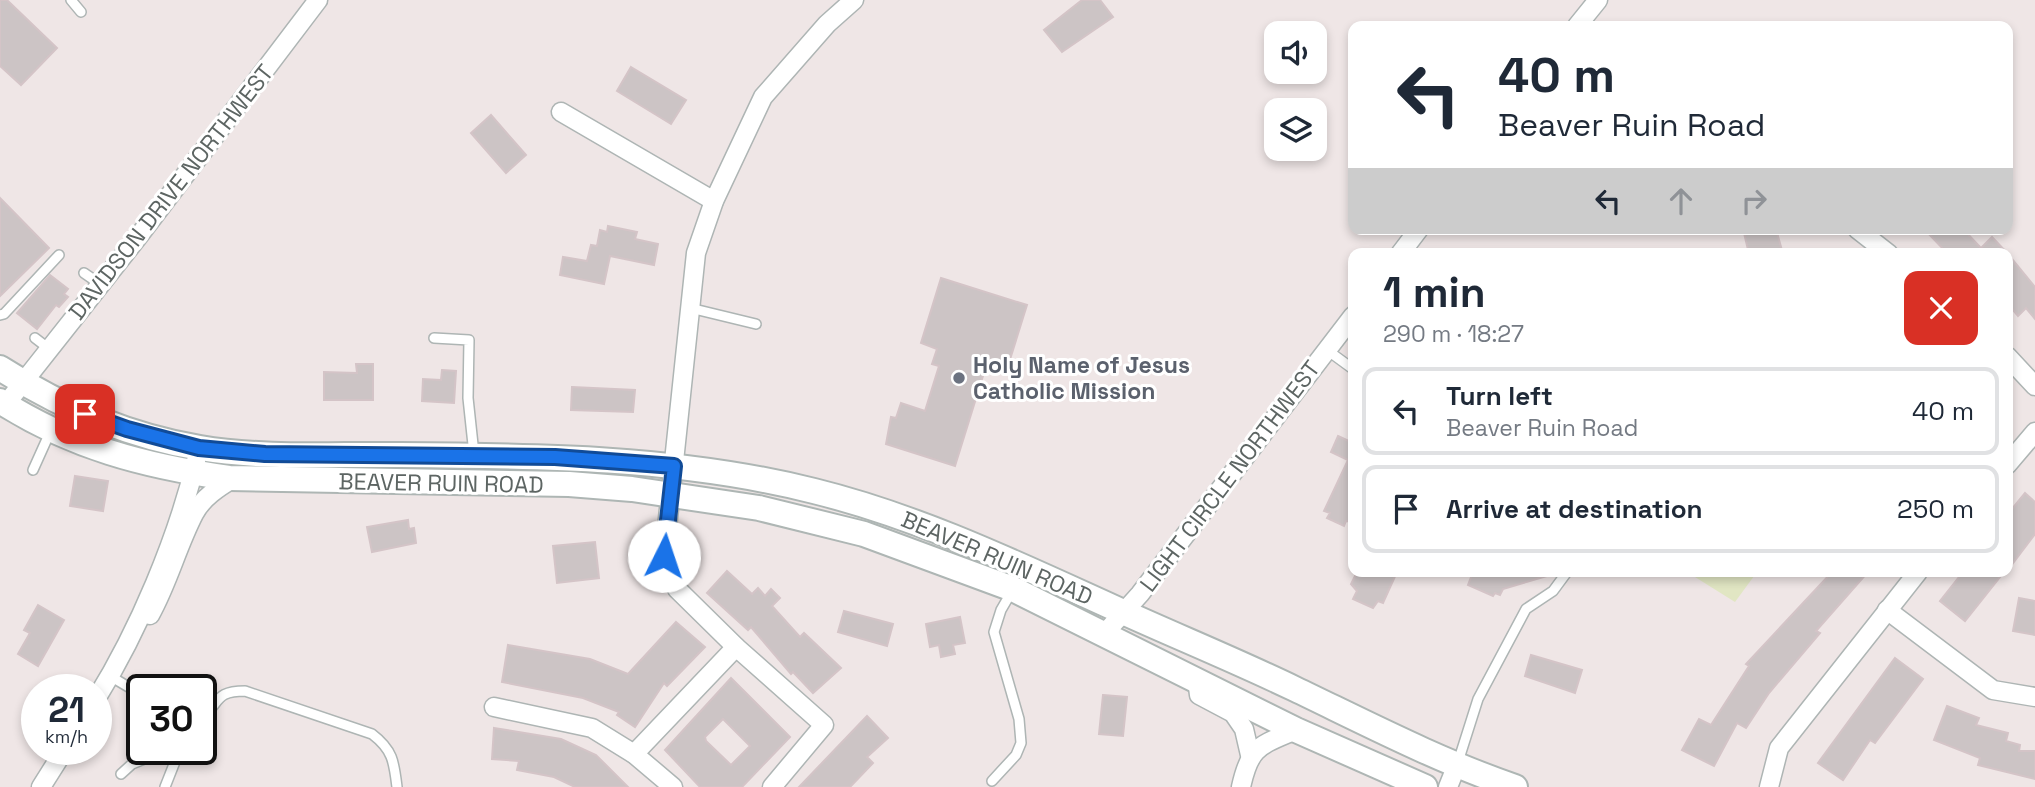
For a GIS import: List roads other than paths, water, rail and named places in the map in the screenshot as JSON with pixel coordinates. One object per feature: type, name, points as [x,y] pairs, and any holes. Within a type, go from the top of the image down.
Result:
[{"type":"main road","name":"BEAVER RUIN ROAD","points":[[0,368],[64,407],[127,429],[199,448],[265,454],[555,457],[674,466],[772,481],[878,509],[956,536],[1124,613],[1213,650],[1452,777],[1515,787]]},
{"type":"main road","name":"BEAVER RUIN ROAD","points":[[3,402],[51,430],[97,451],[193,473],[234,478],[569,484],[671,494],[758,508],[864,534],[1013,589],[1296,730],[1425,787]]},
{"type":"street","name":"DAVIDSON DRIVE NORTHWEST","points":[[3,402],[22,382],[42,343],[100,284],[318,0]]},
{"type":"street","points":[[772,787],[824,725],[736,647],[677,589],[664,556],[696,253],[714,201],[763,97],[827,24],[854,0]]},
{"type":"street","points":[[1581,21],[1598,0]]},
{"type":"street","points":[[561,112],[714,201]]},
{"type":"street","points":[[1865,235],[1881,248]]},
{"type":"street","name":"LIGHT CIRCLE NORTHWEST","points":[[1104,634],[1124,613],[1348,323]]},
{"type":"street","points":[[2013,362],[2035,386]]},
{"type":"street","points":[[2013,458],[2035,432]]},
{"type":"street","points":[[111,674],[171,539],[199,448]]},
{"type":"street","points":[[124,647],[145,623],[164,590],[194,513],[214,491],[234,478]]},
{"type":"street","points":[[1769,787],[1779,748],[1914,577]]},
{"type":"street","points":[[1887,610],[1993,691],[2035,697]]},
{"type":"street","points":[[634,754],[736,647]]},
{"type":"street","points":[[1197,680],[1199,695],[1233,713],[1244,729],[1250,755],[1241,787]]},
{"type":"street","points":[[494,707],[592,728],[634,754],[673,787]]},
{"type":"street","points":[[1250,755],[1267,743],[1296,730]]},
{"type":"street","points":[[41,787],[55,765]]},
{"type":"lane","points":[[71,0],[81,12]]},
{"type":"lane","points":[[0,315],[4,314],[59,256]]},
{"type":"lane","points":[[84,273],[100,284]]},
{"type":"lane","points":[[690,307],[756,324]]},
{"type":"lane","points":[[434,338],[469,340],[468,398],[474,456]]},
{"type":"lane","points":[[1327,350],[1348,365]]},
{"type":"lane","points":[[33,470],[51,430]]},
{"type":"lane","points":[[1452,777],[1478,699],[1526,609],[1553,590],[1563,577]]},
{"type":"lane","points":[[992,781],[1016,755],[1021,743],[1019,719],[995,632],[1001,610],[1013,589]]},
{"type":"lane","points":[[217,698],[229,691],[245,691],[372,734],[387,745],[395,764],[397,787]]},
{"type":"lane","points":[[121,774],[131,765]]},
{"type":"lane","points":[[165,787],[174,765]]},
{"type":"place","name":"Holy Name of Jesus Catholic Mission","points":[[959,378]]}]
